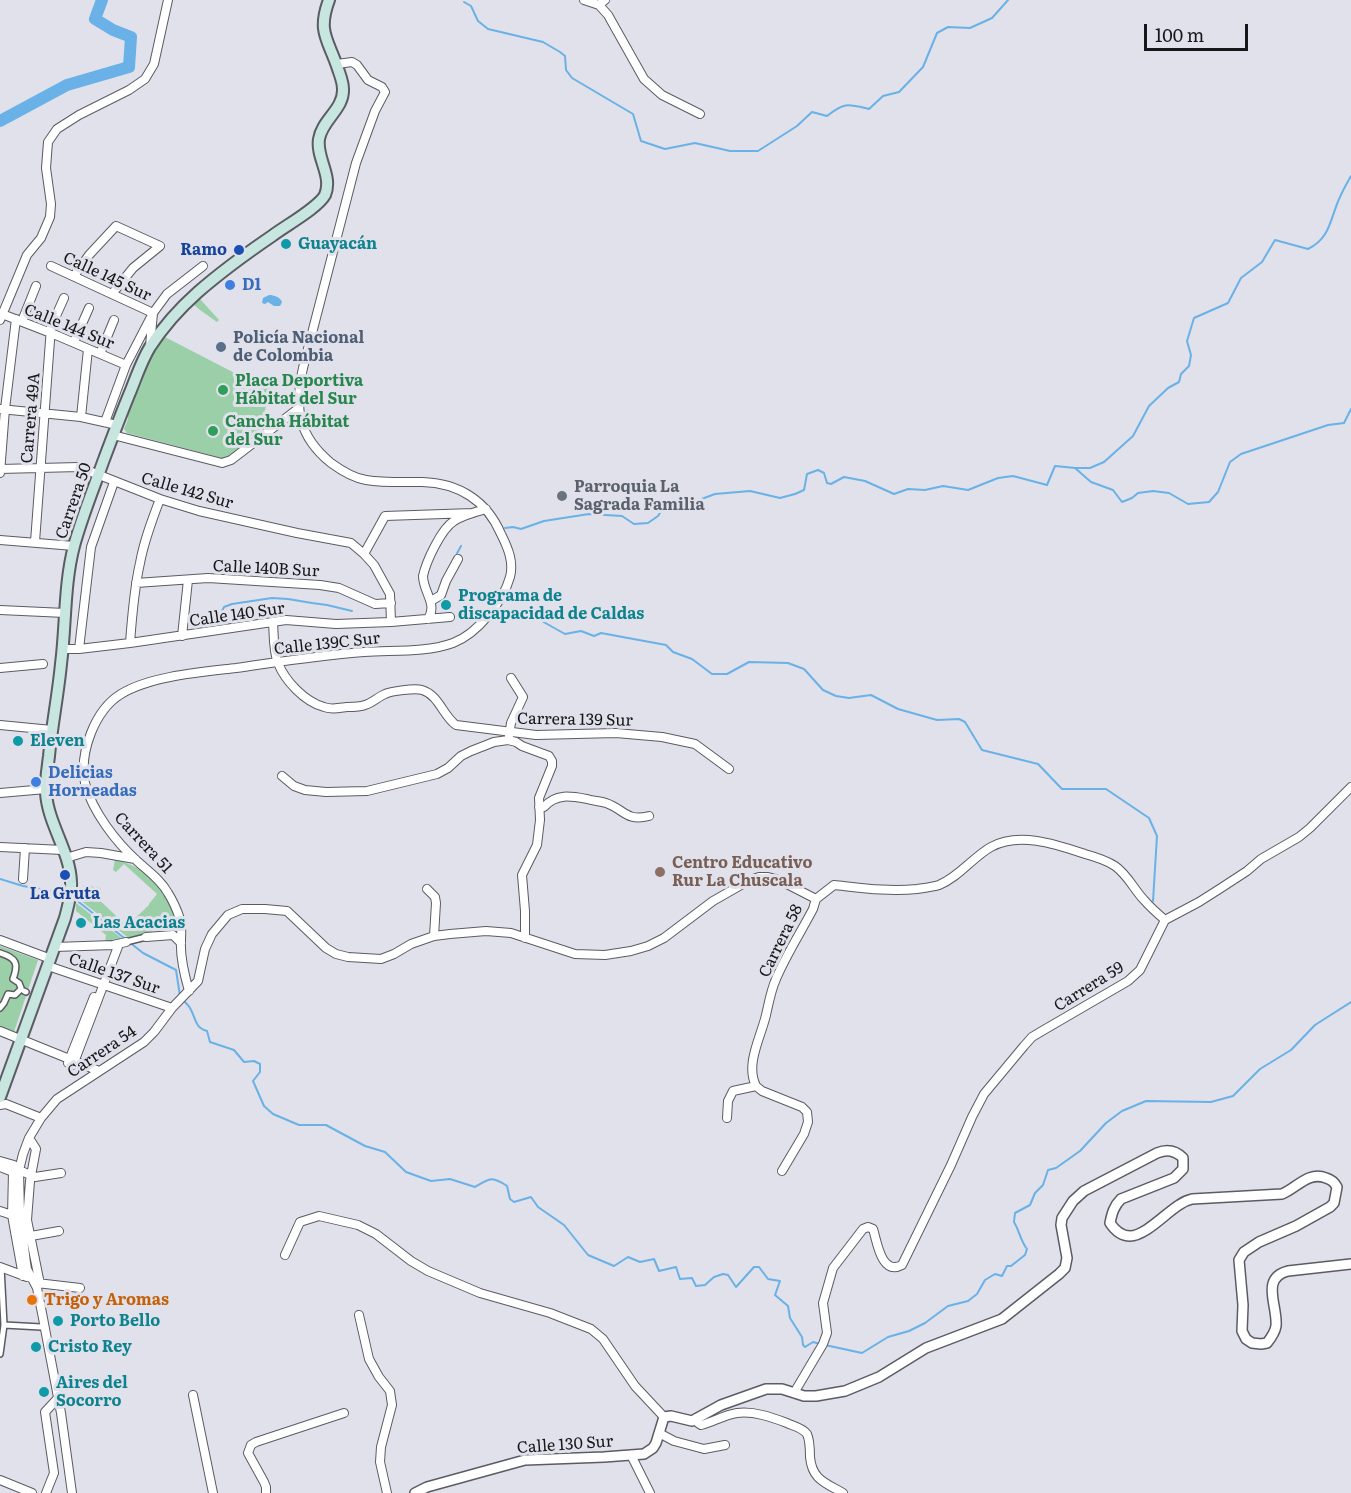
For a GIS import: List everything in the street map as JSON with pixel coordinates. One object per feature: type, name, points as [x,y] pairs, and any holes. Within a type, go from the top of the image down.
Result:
[{"type":"main road","name":"Carrera 50","points":[[0,1097],[55,947],[71,893],[72,882],[65,854],[49,811],[46,789],[63,649],[67,585],[74,546],[115,430],[150,348],[174,317],[198,292],[321,201],[325,193],[327,185],[318,146],[320,135],[342,100],[344,92],[343,82],[324,31],[325,12],[329,0]]},
{"type":"street","points":[[1,317],[27,255],[41,238],[50,218],[51,204],[46,168],[48,142],[57,129],[79,114],[141,83],[150,72],[155,59],[168,0]]},
{"type":"street","points":[[584,0],[602,2],[644,79],[662,94],[700,114]]},
{"type":"street","points":[[337,64],[352,62],[368,80],[382,87],[385,92],[367,130],[351,183],[303,368],[298,396],[303,428],[312,443],[328,460],[350,475],[373,481],[441,484],[464,492],[486,509]]},
{"type":"street","points":[[74,276],[89,255],[116,226],[160,246],[133,268],[112,294]]},
{"type":"street","name":"Calle 145 Sur","points":[[51,266],[153,313]]},
{"type":"street","points":[[105,422],[126,365],[153,313],[167,294],[203,266]]},
{"type":"street","points":[[0,470],[3,409],[19,320],[36,286]]},
{"type":"street","name":"Carrera 49A","points":[[35,542],[51,327],[64,298]]},
{"type":"street","points":[[74,342],[89,308]]},
{"type":"street","points":[[150,348],[153,313]]},
{"type":"street","name":"Calle 144 Sur","points":[[1,317],[19,320],[126,365]]},
{"type":"street","points":[[100,354],[114,320]]},
{"type":"street","points":[[81,417],[88,349]]},
{"type":"street","points":[[3,409],[81,417],[105,422],[115,430],[222,463],[231,460],[299,408]]},
{"type":"street","name":"Calle 142 Sur","points":[[0,470],[79,467],[160,499],[210,513],[351,543],[364,554]]},
{"type":"street","name":"Carrera 50","points":[[80,649],[91,547],[114,482]]},
{"type":"street","points":[[129,643],[136,582],[146,538],[160,499]]},
{"type":"street","points":[[428,619],[432,610],[423,582],[424,571],[441,535],[454,521],[486,509]]},
{"type":"street","name":"Calle 139C Sur","points":[[195,674],[347,653],[424,650],[461,640],[490,613],[505,590],[512,570],[506,544],[494,519],[486,509]]},
{"type":"street","points":[[391,622],[390,594],[374,565],[364,554],[385,516],[473,513]]},
{"type":"street","points":[[0,540],[74,546]]},
{"type":"street","points":[[431,602],[441,595],[458,559]]},
{"type":"street","name":"Calle 140B Sur","points":[[136,582],[208,578],[320,585],[339,588],[375,604],[391,603]]},
{"type":"street","points":[[182,636],[188,580]]},
{"type":"street","points":[[0,610],[65,614]]},
{"type":"street","name":"Calle 140 Sur","points":[[63,649],[129,643],[286,620],[336,624],[450,617]]},
{"type":"street","points":[[273,622],[277,663]]},
{"type":"street","name":"Carrera 139 Sur","points":[[277,663],[294,688],[322,707],[363,706],[387,692],[420,689],[442,706],[450,721],[456,726],[509,736],[616,733],[662,737],[695,744],[729,769]]},
{"type":"street","points":[[0,668],[43,664]]},
{"type":"street","name":"Carrera 51","points":[[181,999],[187,982],[180,919],[170,896],[158,880],[135,859],[99,816],[86,783],[85,757],[91,733],[99,717],[108,705],[122,693],[144,683],[195,674]]},
{"type":"street","points":[[509,736],[511,723],[523,697],[511,678]]},
{"type":"street","points":[[0,725],[52,730]]},
{"type":"street","points":[[509,736],[522,746],[549,756],[552,766],[539,798],[540,820],[537,845],[522,874],[525,938]]},
{"type":"street","points":[[282,776],[294,786],[305,790],[367,791],[436,774],[448,768],[461,756],[509,736]]},
{"type":"street","points":[[1165,920],[1207,897],[1261,859],[1299,837],[1351,787]]},
{"type":"street","points":[[0,793],[46,789]]},
{"type":"street","points":[[539,807],[544,807],[556,798],[569,796],[606,803],[632,818],[649,816]]},
{"type":"street","name":"Carrera 58","points":[[756,1086],[753,1079],[754,1054],[776,977],[813,909],[816,898],[834,885],[899,891],[926,888],[940,884],[955,875],[981,853],[995,845],[1026,840],[1060,846],[1109,862],[1125,874],[1145,902],[1165,920]]},
{"type":"street","points":[[0,847],[65,854],[101,853],[135,859]]},
{"type":"street","points":[[22,879],[25,848]]},
{"type":"street","points":[[428,889],[435,897],[436,903],[434,936],[486,931],[510,933],[574,954],[605,955],[631,951],[664,938],[714,901],[759,877],[779,880],[816,898]]},
{"type":"street","name":"Carrera 54","points":[[38,1283],[27,1269],[16,1171],[29,1138],[41,1118],[57,1099],[154,1032],[200,978],[208,942],[228,915],[242,909],[287,911],[326,948],[348,957],[381,958],[434,936]]},
{"type":"street","name":"Carrera 59","points":[[794,1392],[823,1344],[827,1333],[823,1304],[833,1269],[863,1229],[868,1227],[873,1229],[879,1252],[888,1264],[897,1267],[902,1264],[984,1094],[1032,1037],[1113,991],[1140,970],[1165,920]]},
{"type":"street","points":[[55,947],[122,943],[146,937],[173,935],[181,943]]},
{"type":"street","name":"Calle 137 Sur","points":[[0,940],[102,984],[181,999]]},
{"type":"street","points":[[72,1062],[102,984],[122,943]]},
{"type":"street","points":[[0,953],[9,956],[14,961],[16,969],[13,979],[19,982],[23,991],[15,995],[8,994],[0,1008]]},
{"type":"street","points":[[0,1031],[97,1073]]},
{"type":"street","points":[[727,1118],[728,1101],[733,1090],[756,1086],[762,1091],[802,1107],[807,1112],[808,1122],[804,1134],[782,1171]]},
{"type":"street","points":[[0,1105],[6,1104],[41,1118]]},
{"type":"street","name":"Carrera 54","points":[[23,1276],[20,1214],[36,1149],[29,1138]]},
{"type":"street","points":[[285,1255],[300,1222],[319,1216],[358,1225],[376,1234],[428,1271],[480,1293],[550,1313],[591,1329],[603,1339],[635,1386],[664,1417],[671,1416],[690,1421],[721,1405],[766,1389],[782,1389],[804,1396],[845,1391],[879,1377],[926,1348],[1002,1319],[1065,1268],[1067,1258],[1061,1225],[1073,1201],[1084,1191],[1163,1151],[1173,1151],[1179,1154],[1183,1158],[1183,1169],[1174,1178],[1121,1199],[1115,1205],[1110,1223],[1123,1235],[1131,1236],[1144,1231],[1181,1203],[1192,1198],[1282,1194],[1310,1176],[1330,1179],[1337,1187],[1334,1203],[1330,1207],[1296,1226],[1259,1242],[1244,1252],[1239,1260],[1243,1305],[1242,1331],[1246,1339],[1252,1343],[1267,1343],[1274,1333],[1276,1326],[1272,1284],[1283,1272],[1351,1264]]},
{"type":"street","points":[[0,1161],[14,1166],[16,1171]]},
{"type":"street","points":[[0,1167],[35,1177],[61,1173]]},
{"type":"street","points":[[0,1211],[20,1214]]},
{"type":"street","name":"Carrera 54","points":[[20,1214],[27,1220],[31,1236],[72,1493]]},
{"type":"street","points":[[31,1236],[59,1231]]},
{"type":"street","points":[[0,1354],[4,1325],[0,1267],[38,1283],[80,1288]]},
{"type":"street","points":[[359,1315],[369,1359],[390,1391],[392,1405],[381,1447],[380,1462],[387,1493]]},
{"type":"street","points":[[4,1325],[41,1327]]},
{"type":"street","points":[[193,1395],[213,1493]]},
{"type":"street","points":[[46,1493],[54,1473],[45,1412],[58,1398]]},
{"type":"street","points":[[266,1493],[264,1482],[248,1453],[251,1445],[344,1413]]},
{"type":"street","points":[[697,1418],[698,1424],[701,1425],[735,1413],[749,1413],[772,1417],[800,1428],[807,1436],[811,1462],[816,1475],[822,1482],[843,1493]]},
{"type":"street","name":"Calle 130 Sur","points":[[414,1493],[427,1487],[525,1460],[644,1454],[656,1443],[664,1417]]},
{"type":"street","points":[[658,1433],[674,1441],[704,1449],[725,1445]]},
{"type":"street","points":[[631,1455],[650,1493]]},
{"type":"street","points":[[0,1480],[32,1493]]},
{"type":"green space","points":[[200,299],[219,320],[217,322],[193,304]]},
{"type":"green space","points":[[163,336],[250,381],[271,388],[270,401],[265,411],[272,419],[225,460],[127,433],[124,429],[128,419],[127,412],[151,357]]},
{"type":"green space","points":[[115,859],[139,869],[159,884],[170,901],[176,929],[154,930],[145,936],[130,939],[80,900],[84,885],[100,888],[95,896],[127,926],[149,905],[157,894],[124,864],[116,872],[113,870]]},
{"type":"green space","points":[[76,903],[124,940],[105,942],[106,935],[76,911]]},
{"type":"green space","points":[[0,946],[38,960],[14,1032],[0,1027]]},
{"type":"water","points":[[269,295],[280,299],[282,302],[280,306],[274,306],[268,302],[262,303],[263,298]]},
{"type":"waterway","points":[[0,121],[67,85],[129,67],[131,37],[95,19],[102,0]]},
{"type":"waterway","points":[[464,2],[471,6],[478,21],[488,29],[543,42],[560,52],[565,56],[566,70],[572,78],[633,114],[641,141],[665,149],[695,143],[730,151],[758,151],[797,126],[812,112],[827,116],[847,105],[869,109],[883,96],[899,92],[923,67],[937,33],[948,27],[970,28],[992,18],[1008,0]]},
{"type":"waterway","points":[[1075,468],[1090,468],[1104,462],[1133,436],[1149,406],[1168,388],[1179,382],[1181,374],[1189,366],[1191,355],[1187,341],[1194,318],[1228,303],[1241,278],[1262,262],[1275,240],[1308,249],[1321,239],[1329,227],[1351,176]]},
{"type":"waterway","points":[[505,528],[521,529],[544,521],[589,514],[622,516],[634,524],[648,523],[658,516],[668,501],[691,503],[715,494],[750,491],[780,498],[795,494],[804,490],[807,474],[818,470],[824,473],[827,483],[831,484],[844,477],[865,481],[894,494],[908,489],[925,490],[943,486],[968,490],[998,478],[1013,476],[1047,485],[1055,466],[1075,468],[1091,482],[1113,490],[1122,502],[1138,493],[1153,491],[1169,493],[1188,504],[1209,502],[1218,492],[1230,462],[1241,454],[1328,425],[1344,423],[1351,409]]},
{"type":"waterway","points":[[454,559],[461,546]]},
{"type":"waterway","points":[[220,624],[224,607],[272,598],[327,605],[352,611]]},
{"type":"waterway","points":[[504,611],[513,614],[535,612],[540,620],[565,634],[581,631],[594,636],[601,633],[666,645],[673,652],[692,659],[712,674],[727,674],[749,662],[788,663],[804,669],[823,690],[836,696],[849,698],[871,695],[898,709],[937,720],[959,719],[965,722],[982,750],[1038,764],[1062,789],[1106,789],[1149,818],[1157,836],[1153,901]]},
{"type":"waterway","points":[[0,879],[67,895]]},
{"type":"waterway","points":[[75,899],[143,953],[176,970],[180,996]]},
{"type":"waterway","points":[[183,1000],[190,1008],[197,1025],[207,1031],[210,1042],[234,1050],[244,1062],[254,1061],[260,1064],[260,1072],[253,1081],[264,1106],[273,1114],[299,1125],[326,1125],[365,1146],[385,1152],[406,1172],[431,1181],[450,1179],[475,1187],[488,1180],[498,1181],[507,1186],[510,1199],[514,1202],[531,1197],[538,1207],[564,1225],[588,1255],[614,1266],[628,1257],[640,1262],[654,1259],[659,1271],[676,1267],[680,1279],[692,1278],[696,1286],[705,1285],[714,1277],[723,1274],[728,1275],[736,1287],[754,1267],[759,1267],[768,1279],[780,1281],[775,1295],[788,1306],[790,1318],[802,1337],[803,1345],[805,1347],[813,1342],[820,1344]]},
{"type":"waterway","points":[[825,1345],[862,1353],[888,1337],[909,1331],[925,1323],[948,1306],[968,1301],[977,1294],[985,1280],[995,1274],[1002,1276],[1007,1266],[1011,1266],[1025,1255],[1027,1249],[1014,1222],[1015,1213],[1030,1205],[1035,1193],[1043,1185],[1048,1170],[1056,1168],[1080,1151],[1106,1123],[1122,1111],[1146,1101],[1211,1102],[1233,1096],[1260,1069],[1291,1050],[1315,1025],[1351,1002]]},
{"type":"place","name":"Guayacán","points":[[286,244]]},
{"type":"place","name":"Ramo","points":[[239,250]]},
{"type":"place","name":"D1","points":[[230,285]]},
{"type":"place","name":"Policía Nacional de Colombia","points":[[221,347]]},
{"type":"place","name":"Placa Deportiva Hábitat del Sur","points":[[223,390]]},
{"type":"place","name":"Cancha Hábitat del Sur","points":[[213,431]]},
{"type":"place","name":"Parroquia La Sagrada Familia","points":[[562,496]]},
{"type":"place","name":"Programa de discapacidad de Caldas","points":[[446,605]]},
{"type":"place","name":"Eleven","points":[[18,741]]},
{"type":"place","name":"Delicias Horneadas","points":[[36,782]]},
{"type":"place","name":"Centro Educativo Rur La Chuscala","points":[[660,872]]},
{"type":"place","name":"La Gruta","points":[[65,875]]},
{"type":"place","name":"Las Acacias","points":[[81,923]]},
{"type":"place","name":"Trigo y Aromas","points":[[32,1300]]},
{"type":"place","name":"Porto Bello","points":[[58,1321]]},
{"type":"place","name":"Cristo Rey","points":[[36,1347]]},
{"type":"place","name":"Aires del Socorro","points":[[44,1392]]}]
